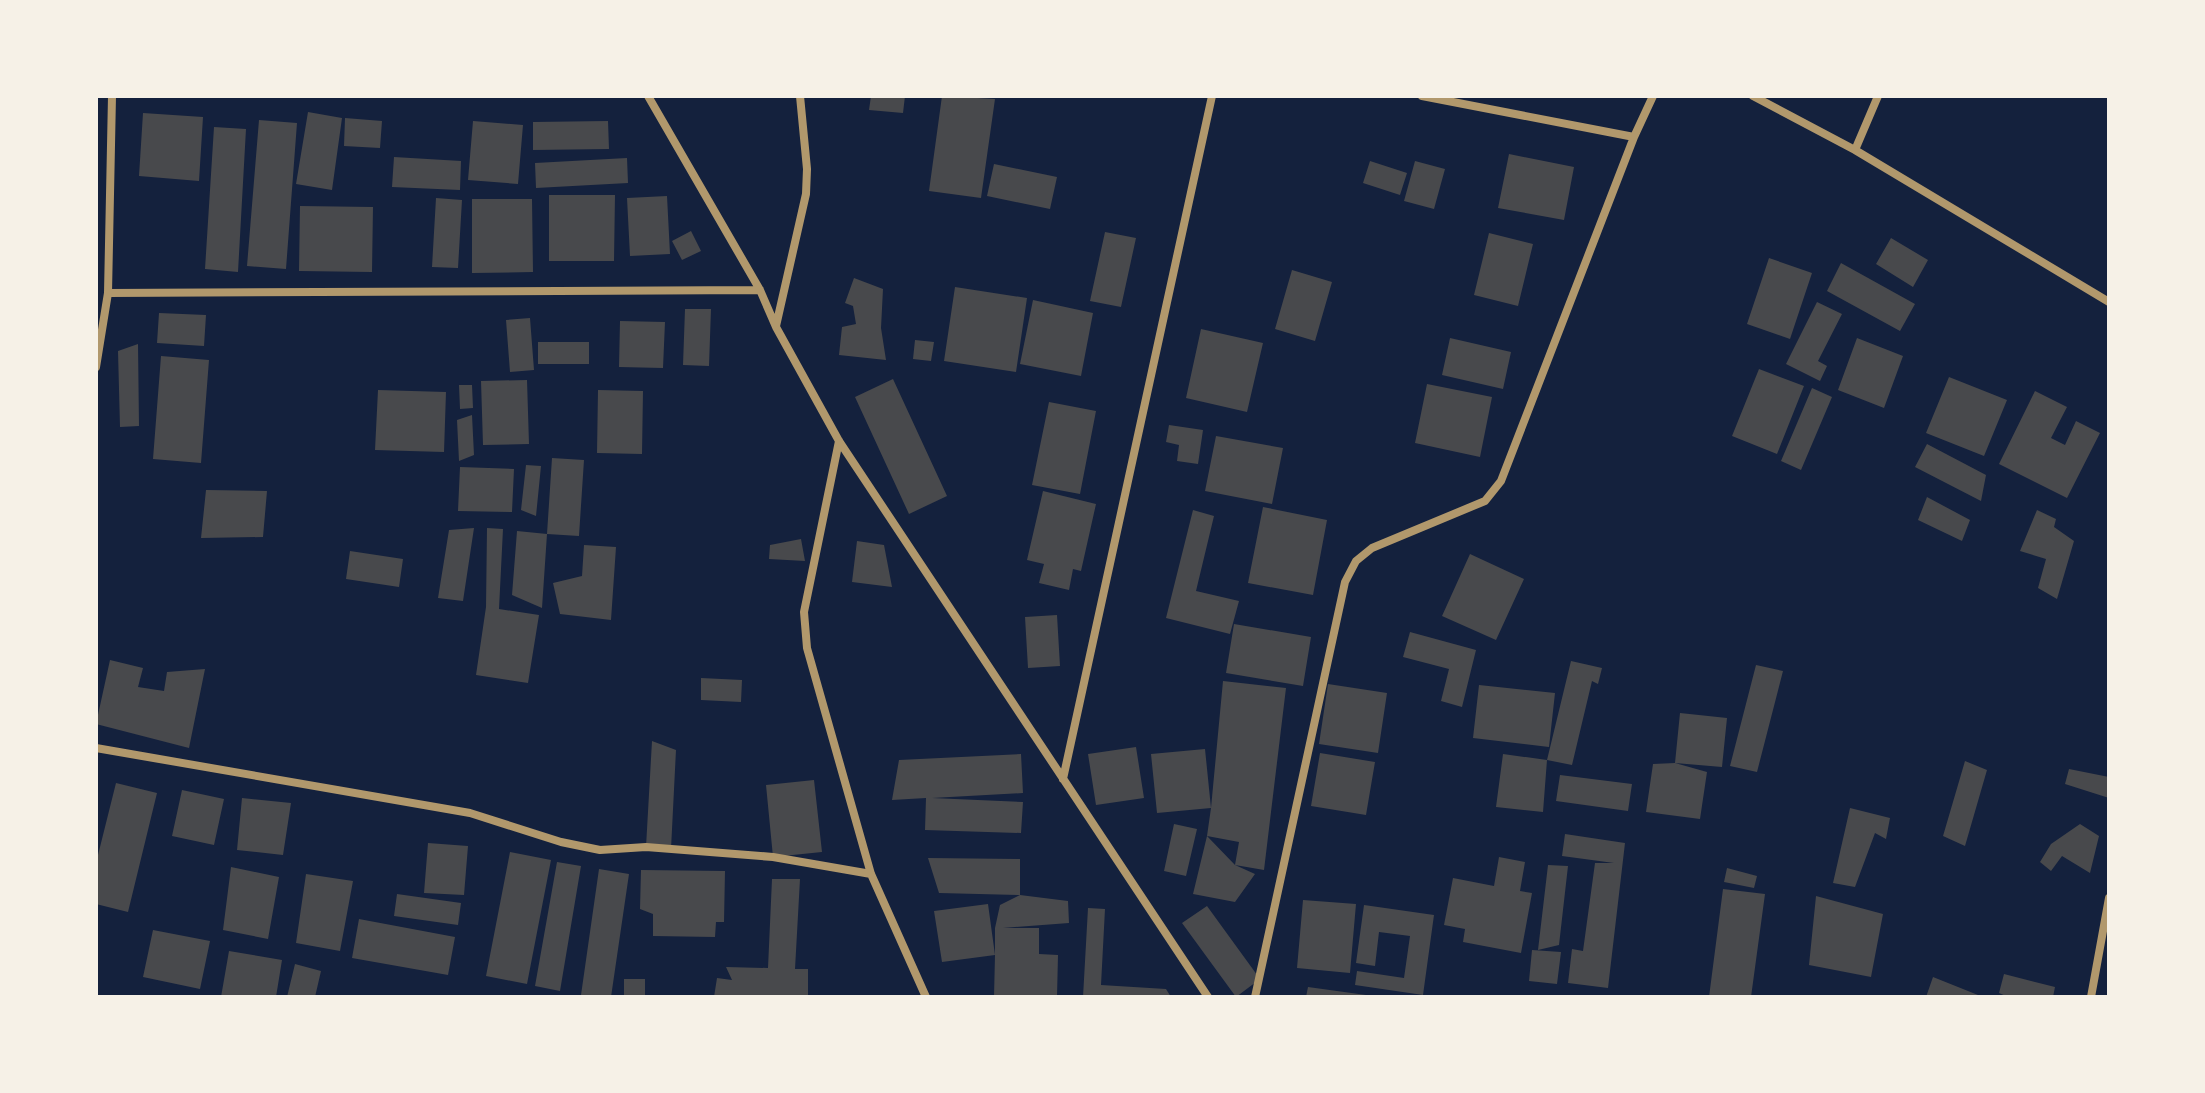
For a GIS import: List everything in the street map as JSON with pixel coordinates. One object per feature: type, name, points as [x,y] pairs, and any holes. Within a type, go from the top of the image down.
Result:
[{"type":"street","points":[[96,367],[99,321],[108,293],[112,96]]},
{"type":"street","points":[[648,96],[760,290],[776,327],[839,441],[1208,997]]},
{"type":"street","points":[[776,327],[806,194],[807,169],[800,96]]},
{"type":"street","points":[[1063,779],[1212,96]]},
{"type":"street","points":[[1422,96],[1634,137]]},
{"type":"street","points":[[1255,997],[1345,582],[1356,561],[1372,548],[1485,501],[1501,481],[1634,137],[1653,96]]},
{"type":"street","points":[[1753,96],[1855,150],[2109,302]]},
{"type":"street","points":[[1855,150],[1878,96]]},
{"type":"street","points":[[108,293],[760,290]]},
{"type":"street","points":[[839,441],[804,612],[807,648],[871,874],[926,997]]},
{"type":"street","points":[[96,748],[470,813],[561,842],[600,850],[646,847],[773,857],[871,874]]},
{"type":"street","points":[[2091,997],[2109,898]]},
{"type":"building","points":[[871,96],[905,96],[903,113],[869,110]]},
{"type":"building","points":[[942,96],[995,99],[981,198],[929,191]]},
{"type":"building","points":[[308,112],[342,118],[332,190],[296,184]]},
{"type":"building","points":[[143,113],[203,117],[199,181],[139,176]]},
{"type":"building","points":[[345,118],[382,121],[380,148],[344,146]]},
{"type":"building","points":[[259,120],[297,123],[286,269],[247,266]]},
{"type":"building","points":[[473,121],[523,125],[518,184],[468,180]]},
{"type":"building","points":[[608,121],[609,149],[533,150],[533,122]]},
{"type":"building","points":[[214,127],[246,129],[238,272],[205,269]]},
{"type":"building","points":[[1509,154],[1574,167],[1564,220],[1498,208]]},
{"type":"building","points":[[394,157],[461,161],[460,190],[392,187]]},
{"type":"building","points":[[627,158],[628,183],[536,188],[535,163]]},
{"type":"building","points":[[1370,161],[1407,173],[1400,195],[1363,183]]},
{"type":"building","points":[[1415,161],[1445,169],[1434,209],[1404,201]]},
{"type":"building","points":[[994,164],[1057,177],[1050,209],[987,196]]},
{"type":"building","points":[[549,195],[615,195],[614,261],[549,261]]},
{"type":"building","points":[[667,196],[670,254],[630,256],[627,198]]},
{"type":"building","points":[[436,198],[462,200],[458,268],[432,267]]},
{"type":"building","points":[[472,199],[532,199],[533,272],[472,273]]},
{"type":"building","points":[[300,206],[373,207],[372,272],[299,271]]},
{"type":"building","points":[[691,231],[701,251],[682,260],[672,241]]},
{"type":"building","points":[[1105,232],[1136,238],[1121,307],[1090,301]]},
{"type":"building","points":[[1489,233],[1533,244],[1518,306],[1474,295]]},
{"type":"building","points":[[1891,238],[1928,260],[1913,287],[1876,264]]},
{"type":"building","points":[[1769,258],[1812,273],[1790,339],[1747,324]]},
{"type":"building","points":[[1841,263],[1915,304],[1900,331],[1827,291]]},
{"type":"building","points":[[1292,270],[1332,282],[1315,341],[1275,329]]},
{"type":"building","points":[[854,278],[883,289],[881,328],[886,360],[839,355],[842,327],[856,324],[853,306],[845,303]]},
{"type":"building","points":[[955,287],[1027,298],[1016,372],[944,361]]},
{"type":"building","points":[[1033,300],[1093,313],[1081,376],[1020,364]]},
{"type":"building","points":[[1817,302],[1842,314],[1818,361],[1827,366],[1820,381],[1786,364]]},
{"type":"building","points":[[685,309],[711,309],[709,366],[683,365]]},
{"type":"building","points":[[159,313],[206,315],[204,346],[157,343]]},
{"type":"building","points":[[530,318],[534,370],[510,372],[506,320]]},
{"type":"building","points":[[620,321],[665,322],[663,368],[619,367]]},
{"type":"building","points":[[1201,329],[1263,343],[1247,412],[1186,398]]},
{"type":"building","points":[[1450,338],[1511,352],[1503,389],[1442,375]]},
{"type":"building","points":[[1857,338],[1903,356],[1884,408],[1838,390]]},
{"type":"building","points":[[915,340],[934,342],[931,361],[913,359]]},
{"type":"building","points":[[538,342],[589,342],[589,364],[538,364]]},
{"type":"building","points":[[138,344],[139,426],[120,427],[118,351]]},
{"type":"building","points":[[161,356],[209,360],[201,463],[153,459]]},
{"type":"building","points":[[1759,369],[1804,386],[1777,454],[1732,436]]},
{"type":"building","points":[[1949,377],[2007,400],[1984,456],[1926,433]]},
{"type":"building","points":[[893,379],[947,496],[909,514],[855,397]]},
{"type":"building","points":[[527,380],[529,444],[483,445],[481,381]]},
{"type":"building","points":[[1427,384],[1492,397],[1480,457],[1415,443]]},
{"type":"building","points":[[459,385],[472,385],[473,408],[460,409]]},
{"type":"building","points":[[1812,388],[1832,397],[1801,470],[1781,461]]},
{"type":"building","points":[[378,390],[446,392],[444,452],[375,450]]},
{"type":"building","points":[[598,390],[643,391],[642,454],[597,453]]},
{"type":"building","points":[[2035,391],[2067,407],[2051,438],[2065,445],[2076,421],[2100,433],[2067,498],[1999,464]]},
{"type":"building","points":[[1049,402],[1096,411],[1080,494],[1032,485]]},
{"type":"building","points":[[472,415],[474,455],[459,461],[457,420]]},
{"type":"building","points":[[1169,425],[1203,430],[1198,464],[1177,461],[1179,445],[1166,442]]},
{"type":"building","points":[[1216,436],[1283,448],[1272,504],[1205,491]]},
{"type":"building","points":[[1927,444],[1986,475],[1981,501],[1915,467]]},
{"type":"building","points":[[552,458],[584,460],[579,536],[547,534]]},
{"type":"building","points":[[526,465],[541,466],[536,516],[521,510]]},
{"type":"building","points":[[460,467],[514,469],[512,512],[458,511]]},
{"type":"building","points":[[206,490],[267,491],[263,537],[201,538]]},
{"type":"building","points":[[1043,491],[1096,504],[1081,571],[1073,569],[1069,590],[1039,583],[1044,564],[1027,560]]},
{"type":"building","points":[[1927,497],[1970,520],[1962,541],[1918,520]]},
{"type":"building","points":[[1263,507],[1327,520],[1313,595],[1248,583]]},
{"type":"building","points":[[1193,510],[1214,516],[1196,591],[1239,601],[1230,634],[1166,618]]},
{"type":"building","points":[[2037,510],[2056,519],[2054,527],[2074,541],[2057,599],[2038,588],[2046,559],[2020,551]]},
{"type":"building","points":[[474,528],[463,601],[438,598],[449,530]]},
{"type":"building","points":[[487,528],[503,529],[499,609],[539,615],[528,683],[476,675],[486,607]]},
{"type":"building","points":[[517,531],[547,534],[542,608],[512,595]]},
{"type":"building","points":[[801,539],[805,561],[769,559],[770,545]]},
{"type":"building","points":[[857,541],[884,545],[892,587],[852,582]]},
{"type":"building","points":[[584,545],[616,547],[611,620],[560,614],[553,583],[582,576]]},
{"type":"building","points":[[350,551],[403,559],[399,587],[346,579]]},
{"type":"building","points":[[1470,554],[1524,579],[1496,640],[1442,616]]},
{"type":"building","points":[[1057,615],[1060,666],[1028,668],[1025,617]]},
{"type":"building","points":[[1234,624],[1311,637],[1303,686],[1226,673]]},
{"type":"building","points":[[1410,632],[1476,650],[1462,707],[1441,701],[1449,669],[1403,657]]},
{"type":"building","points":[[110,660],[143,668],[138,687],[164,691],[167,672],[205,669],[189,748],[96,724]]},
{"type":"building","points":[[1571,661],[1602,668],[1598,684],[1592,681],[1572,765],[1547,760]]},
{"type":"building","points":[[1756,665],[1783,671],[1757,772],[1730,766]]},
{"type":"building","points":[[701,678],[742,680],[741,702],[701,700]]},
{"type":"building","points":[[1223,681],[1286,688],[1264,870],[1235,865],[1239,842],[1207,836]]},
{"type":"building","points":[[1328,684],[1387,693],[1378,753],[1319,744]]},
{"type":"building","points":[[1479,685],[1555,693],[1549,747],[1473,738]]},
{"type":"building","points":[[1680,713],[1727,718],[1722,767],[1675,763]]},
{"type":"building","points":[[652,741],[676,750],[671,849],[646,847]]},
{"type":"building","points":[[1136,747],[1144,798],[1096,805],[1088,754]]},
{"type":"building","points":[[1205,749],[1211,808],[1157,813],[1151,754]]},
{"type":"building","points":[[1320,753],[1375,762],[1366,815],[1311,806]]},
{"type":"building","points":[[1021,754],[1023,793],[932,798],[1023,802],[1021,833],[925,830],[926,798],[892,800],[899,760]]},
{"type":"building","points":[[1503,754],[1547,760],[1543,812],[1496,807]]},
{"type":"building","points":[[1965,761],[1987,770],[1965,846],[1943,836]]},
{"type":"building","points":[[1675,763],[1707,772],[1700,819],[1646,812],[1653,764]]},
{"type":"building","points":[[2069,769],[2109,777],[2109,798],[2065,784]]},
{"type":"building","points":[[1560,775],[1632,784],[1628,811],[1556,801]]},
{"type":"building","points":[[814,780],[822,852],[773,857],[766,785]]},
{"type":"building","points":[[116,783],[157,793],[128,912],[96,904],[96,863]]},
{"type":"building","points":[[182,790],[224,799],[214,845],[172,836]]},
{"type":"building","points":[[242,798],[291,803],[283,855],[237,850]]},
{"type":"building","points":[[1850,808],[1890,818],[1886,839],[1875,833],[1855,887],[1833,883]]},
{"type":"building","points":[[1174,824],[1197,829],[1186,876],[1164,871]]},
{"type":"building","points":[[2080,824],[2099,836],[2090,873],[2062,856],[2051,871],[2040,862],[2051,844]]},
{"type":"building","points":[[1565,834],[1625,843],[1608,988],[1568,983],[1572,949],[1583,951],[1595,863],[1614,863],[1562,856]]},
{"type":"building","points":[[1207,836],[1235,865],[1255,874],[1235,902],[1193,894]]},
{"type":"building","points":[[428,843],[468,846],[464,895],[424,893]]},
{"type":"building","points":[[510,852],[551,860],[527,984],[486,976]]},
{"type":"building","points":[[1499,857],[1525,862],[1520,891],[1532,893],[1521,953],[1463,942],[1465,929],[1444,925],[1453,878],[1494,886]]},
{"type":"building","points":[[928,858],[1020,859],[1020,895],[939,893]]},
{"type":"building","points":[[557,862],[581,866],[560,991],[535,986]]},
{"type":"building","points":[[1548,865],[1568,866],[1559,945],[1538,950]]},
{"type":"building","points":[[231,867],[279,877],[268,939],[223,930]]},
{"type":"building","points":[[1727,868],[1757,876],[1754,888],[1724,882]]},
{"type":"building","points":[[599,869],[629,874],[611,997],[581,995]]},
{"type":"building","points":[[641,870],[725,871],[724,922],[716,922],[715,937],[653,936],[653,914],[640,909]]},
{"type":"building","points":[[306,874],[353,881],[340,951],[296,943]]},
{"type":"building","points":[[772,879],[800,879],[795,969],[808,969],[808,997],[714,997],[717,978],[732,980],[726,967],[768,968]]},
{"type":"building","points":[[1723,889],[1765,894],[1751,997],[1709,997]]},
{"type":"building","points":[[397,894],[461,903],[458,925],[394,916]]},
{"type":"building","points":[[1020,895],[1068,901],[1069,923],[1003,928],[1039,928],[1039,954],[1058,955],[1057,997],[994,997],[995,928],[1000,905]]},
{"type":"building","points":[[1816,896],[1883,914],[1871,977],[1809,965]]},
{"type":"building","points":[[1303,900],[1356,904],[1350,973],[1297,968]]},
{"type":"building","points":[[988,904],[995,955],[942,962],[934,911]]},
{"type":"building","points":[[1364,905],[1434,915],[1423,995],[1355,985],[1357,971],[1404,978],[1410,936],[1379,932],[1375,966],[1356,963]]},
{"type":"building","points":[[1207,906],[1260,979],[1236,997],[1182,923]]},
{"type":"building","points":[[1088,908],[1105,909],[1101,985],[1166,989],[1171,997],[1083,997]]},
{"type":"building","points":[[359,919],[455,937],[448,975],[352,958]]},
{"type":"building","points":[[153,930],[210,941],[200,989],[143,977]]},
{"type":"building","points":[[1532,950],[1561,952],[1557,984],[1529,981]]},
{"type":"building","points":[[229,951],[282,960],[276,997],[221,997]]},
{"type":"building","points":[[295,964],[321,971],[315,997],[287,997]]},
{"type":"building","points":[[2004,974],[2055,987],[2053,997],[2008,997],[1999,993]]},
{"type":"building","points":[[1933,977],[1983,997],[1926,997]]},
{"type":"building","points":[[624,979],[645,979],[645,997],[624,997]]},
{"type":"building","points":[[1308,987],[1366,995],[1366,997],[1306,997]]}]
